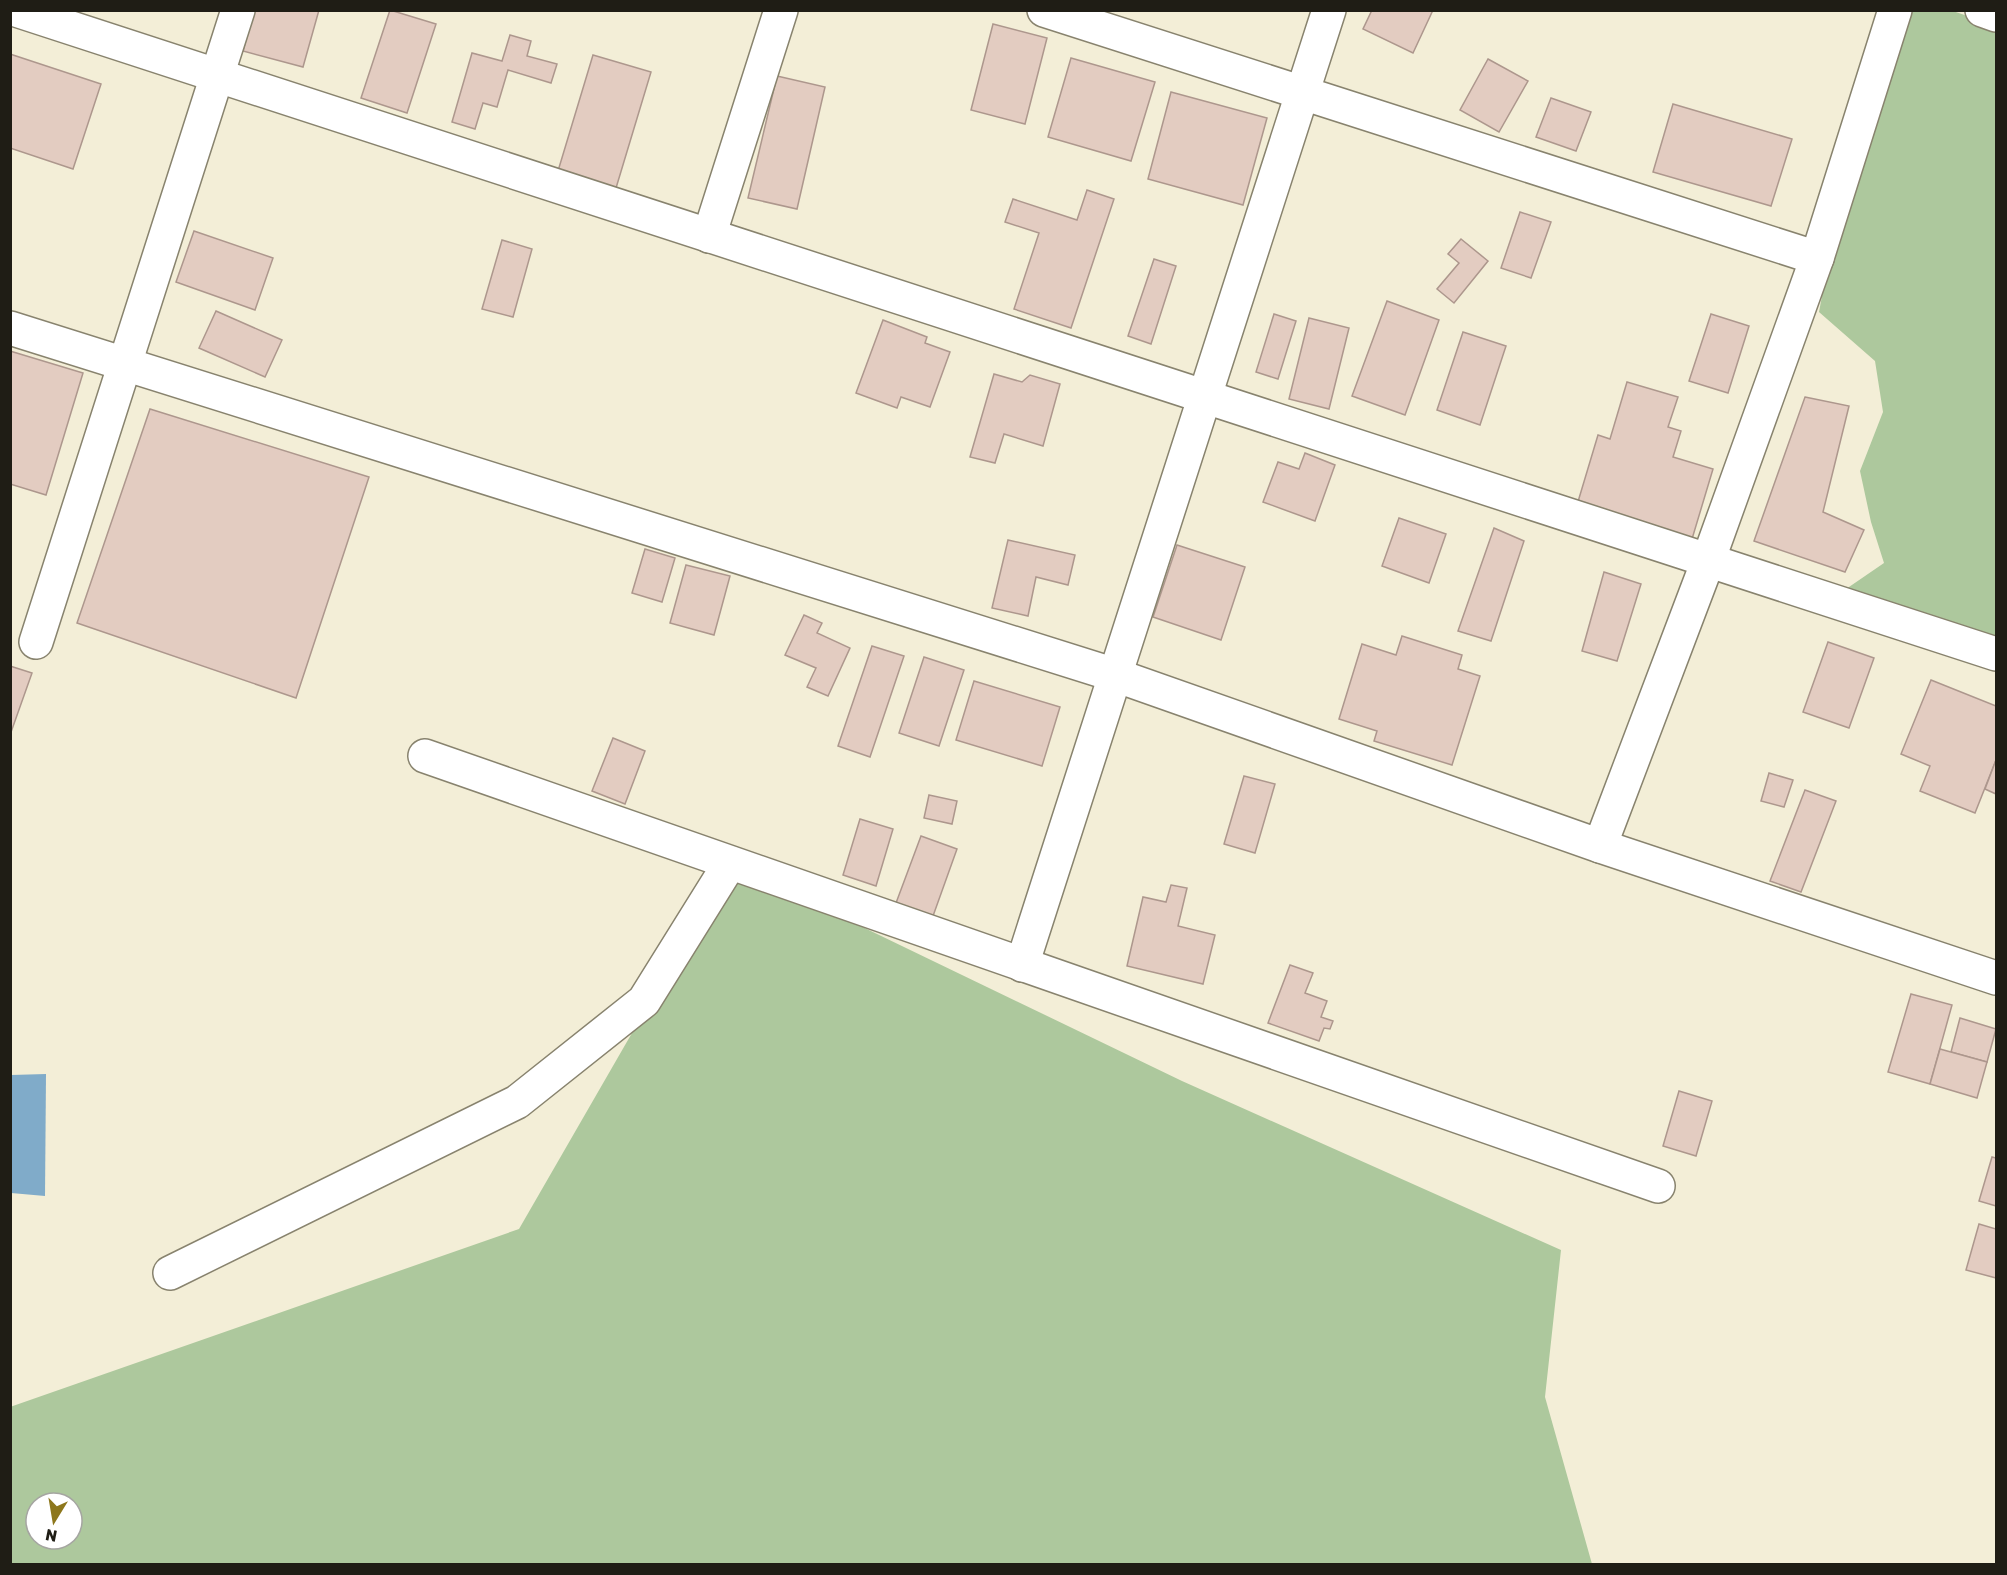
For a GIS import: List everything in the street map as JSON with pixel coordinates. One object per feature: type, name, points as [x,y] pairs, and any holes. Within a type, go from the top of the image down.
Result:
[{"type":"street","points":[[16,10],[1996,654]]},
{"type":"street","points":[[36,642],[238,10]]},
{"type":"street","points":[[709,236],[781,10]]},
{"type":"street","points":[[1044,10],[1817,258]]},
{"type":"street","points":[[1022,965],[1329,10]]},
{"type":"street","points":[[1600,846],[1708,561],[1817,258],[1895,10]]},
{"type":"street","points":[[1982,10],[1996,15]]},
{"type":"street","points":[[10,328],[1115,675],[1600,846],[1996,978]]},
{"type":"street","points":[[425,756],[1658,1186]]},
{"type":"street","points":[[170,1273],[517,1102],[644,1001],[730,862]]},
{"type":"green space","points":[[1911,11],[1953,11],[1996,26],[1996,654],[1830,600],[1884,563],[1871,522],[1860,471],[1883,412],[1875,361],[1819,312],[1834,232],[1869,119]]},
{"type":"green space","points":[[730,863],[1182,1081],[1561,1250],[1545,1397],[1592,1564],[11,1564],[10,1407],[519,1229]]},
{"type":"water","points":[[46,1074],[45,1196],[11,1193],[11,1075]]},
{"type":"building","points":[[254,10],[319,10],[303,67],[243,51]]},
{"type":"building","points":[[390,10],[436,24],[407,113],[361,98]]},
{"type":"building","points":[[1372,10],[1433,10],[1413,53],[1363,29]]},
{"type":"building","points":[[993,24],[1047,38],[1025,124],[971,110]]},
{"type":"building","points":[[510,35],[531,41],[527,56],[557,64],[551,83],[508,70],[497,107],[483,103],[475,129],[452,122],[472,53],[502,61]]},
{"type":"building","points":[[10,54],[101,84],[73,169],[10,148]]},
{"type":"building","points":[[593,55],[651,72],[616,188],[558,171]]},
{"type":"building","points":[[1071,58],[1155,82],[1131,161],[1048,137]]},
{"type":"building","points":[[1488,59],[1528,81],[1499,132],[1460,110]]},
{"type":"building","points":[[777,76],[825,87],[797,209],[748,198]]},
{"type":"building","points":[[1171,92],[1267,118],[1243,205],[1148,179]]},
{"type":"building","points":[[1551,98],[1591,112],[1576,151],[1536,137]]},
{"type":"building","points":[[1673,104],[1792,139],[1771,206],[1653,172]]},
{"type":"building","points":[[1087,190],[1114,199],[1071,328],[1014,309],[1039,233],[1005,222],[1013,199],[1077,220]]},
{"type":"building","points":[[1520,212],[1551,222],[1531,278],[1501,268]]},
{"type":"building","points":[[194,231],[273,258],[255,310],[176,282]]},
{"type":"building","points":[[1461,239],[1488,261],[1454,303],[1437,289],[1459,263],[1448,254]]},
{"type":"building","points":[[502,240],[532,249],[513,317],[482,309]]},
{"type":"building","points":[[1154,259],[1176,266],[1151,344],[1128,336]]},
{"type":"building","points":[[1387,301],[1439,320],[1405,415],[1352,396]]},
{"type":"building","points":[[216,311],[282,340],[265,377],[199,348]]},
{"type":"building","points":[[1274,314],[1296,321],[1278,379],[1256,372]]},
{"type":"building","points":[[1711,314],[1749,326],[1728,393],[1689,381]]},
{"type":"building","points":[[1309,318],[1349,328],[1329,409],[1289,399]]},
{"type":"building","points":[[883,320],[927,337],[925,343],[950,352],[930,407],[901,397],[897,408],[856,393]]},
{"type":"building","points":[[1463,332],[1506,346],[1480,425],[1437,410]]},
{"type":"building","points":[[10,351],[83,373],[46,495],[10,484]]},
{"type":"building","points":[[994,374],[1022,382],[1030,375],[1060,384],[1043,446],[1004,434],[995,463],[970,457]]},
{"type":"building","points":[[1627,382],[1678,397],[1668,427],[1681,431],[1673,457],[1713,469],[1692,539],[1577,505],[1598,435],[1610,439]]},
{"type":"building","points":[[1805,397],[1849,406],[1823,512],[1864,530],[1845,572],[1754,541]]},
{"type":"building","points":[[150,409],[369,477],[296,698],[77,623]]},
{"type":"building","points":[[1305,453],[1335,465],[1315,521],[1263,502],[1278,462],[1299,469]]},
{"type":"building","points":[[1399,518],[1446,534],[1429,583],[1382,566]]},
{"type":"building","points":[[1494,528],[1524,541],[1491,641],[1458,631]]},
{"type":"building","points":[[1008,540],[1075,555],[1068,585],[1036,577],[1028,616],[992,608]]},
{"type":"building","points":[[1177,545],[1245,567],[1221,640],[1153,617]]},
{"type":"building","points":[[645,549],[675,558],[662,602],[632,593]]},
{"type":"building","points":[[686,565],[730,576],[714,635],[670,623]]},
{"type":"building","points":[[1604,572],[1641,584],[1617,661],[1582,651]]},
{"type":"building","points":[[804,615],[822,623],[817,633],[850,648],[828,696],[807,687],[816,668],[785,655]]},
{"type":"building","points":[[1402,636],[1462,655],[1458,669],[1480,676],[1452,765],[1374,741],[1377,731],[1339,719],[1362,644],[1396,655]]},
{"type":"building","points":[[1828,642],[1874,658],[1849,728],[1803,712]]},
{"type":"building","points":[[872,646],[904,656],[870,757],[838,746]]},
{"type":"building","points":[[924,657],[964,670],[939,746],[899,733]]},
{"type":"building","points":[[10,666],[32,673],[10,735]]},
{"type":"building","points":[[1931,680],[1996,706],[1996,760],[1975,813],[1920,791],[1930,766],[1901,754]]},
{"type":"building","points":[[974,681],[1060,707],[1042,766],[956,740]]},
{"type":"building","points":[[613,738],[645,751],[625,804],[592,791]]},
{"type":"building","points":[[1996,760],[1996,794],[1985,789]]},
{"type":"building","points":[[1769,773],[1793,780],[1784,807],[1761,801]]},
{"type":"building","points":[[1244,776],[1275,784],[1255,853],[1224,844]]},
{"type":"building","points":[[1805,790],[1836,801],[1801,892],[1770,881]]},
{"type":"building","points":[[929,795],[957,801],[952,824],[924,818]]},
{"type":"building","points":[[860,819],[893,829],[876,886],[843,875]]},
{"type":"building","points":[[921,836],[957,849],[933,916],[896,903]]},
{"type":"building","points":[[1171,885],[1187,888],[1178,926],[1215,935],[1203,984],[1127,966],[1143,897],[1166,902]]},
{"type":"building","points":[[1290,965],[1313,973],[1305,993],[1327,1001],[1321,1017],[1333,1021],[1330,1029],[1324,1028],[1319,1041],[1268,1023]]},
{"type":"building","points":[[1911,994],[1952,1005],[1930,1084],[1888,1072]]},
{"type":"building","points":[[1960,1018],[1996,1029],[1987,1062],[1951,1052]]},
{"type":"building","points":[[1940,1049],[1987,1062],[1977,1098],[1930,1084]]},
{"type":"building","points":[[1679,1091],[1712,1101],[1696,1156],[1663,1146]]},
{"type":"building","points":[[1992,1157],[1996,1158],[1996,1206],[1979,1201]]},
{"type":"building","points":[[1979,1224],[1996,1229],[1996,1278],[1966,1270]]}]
